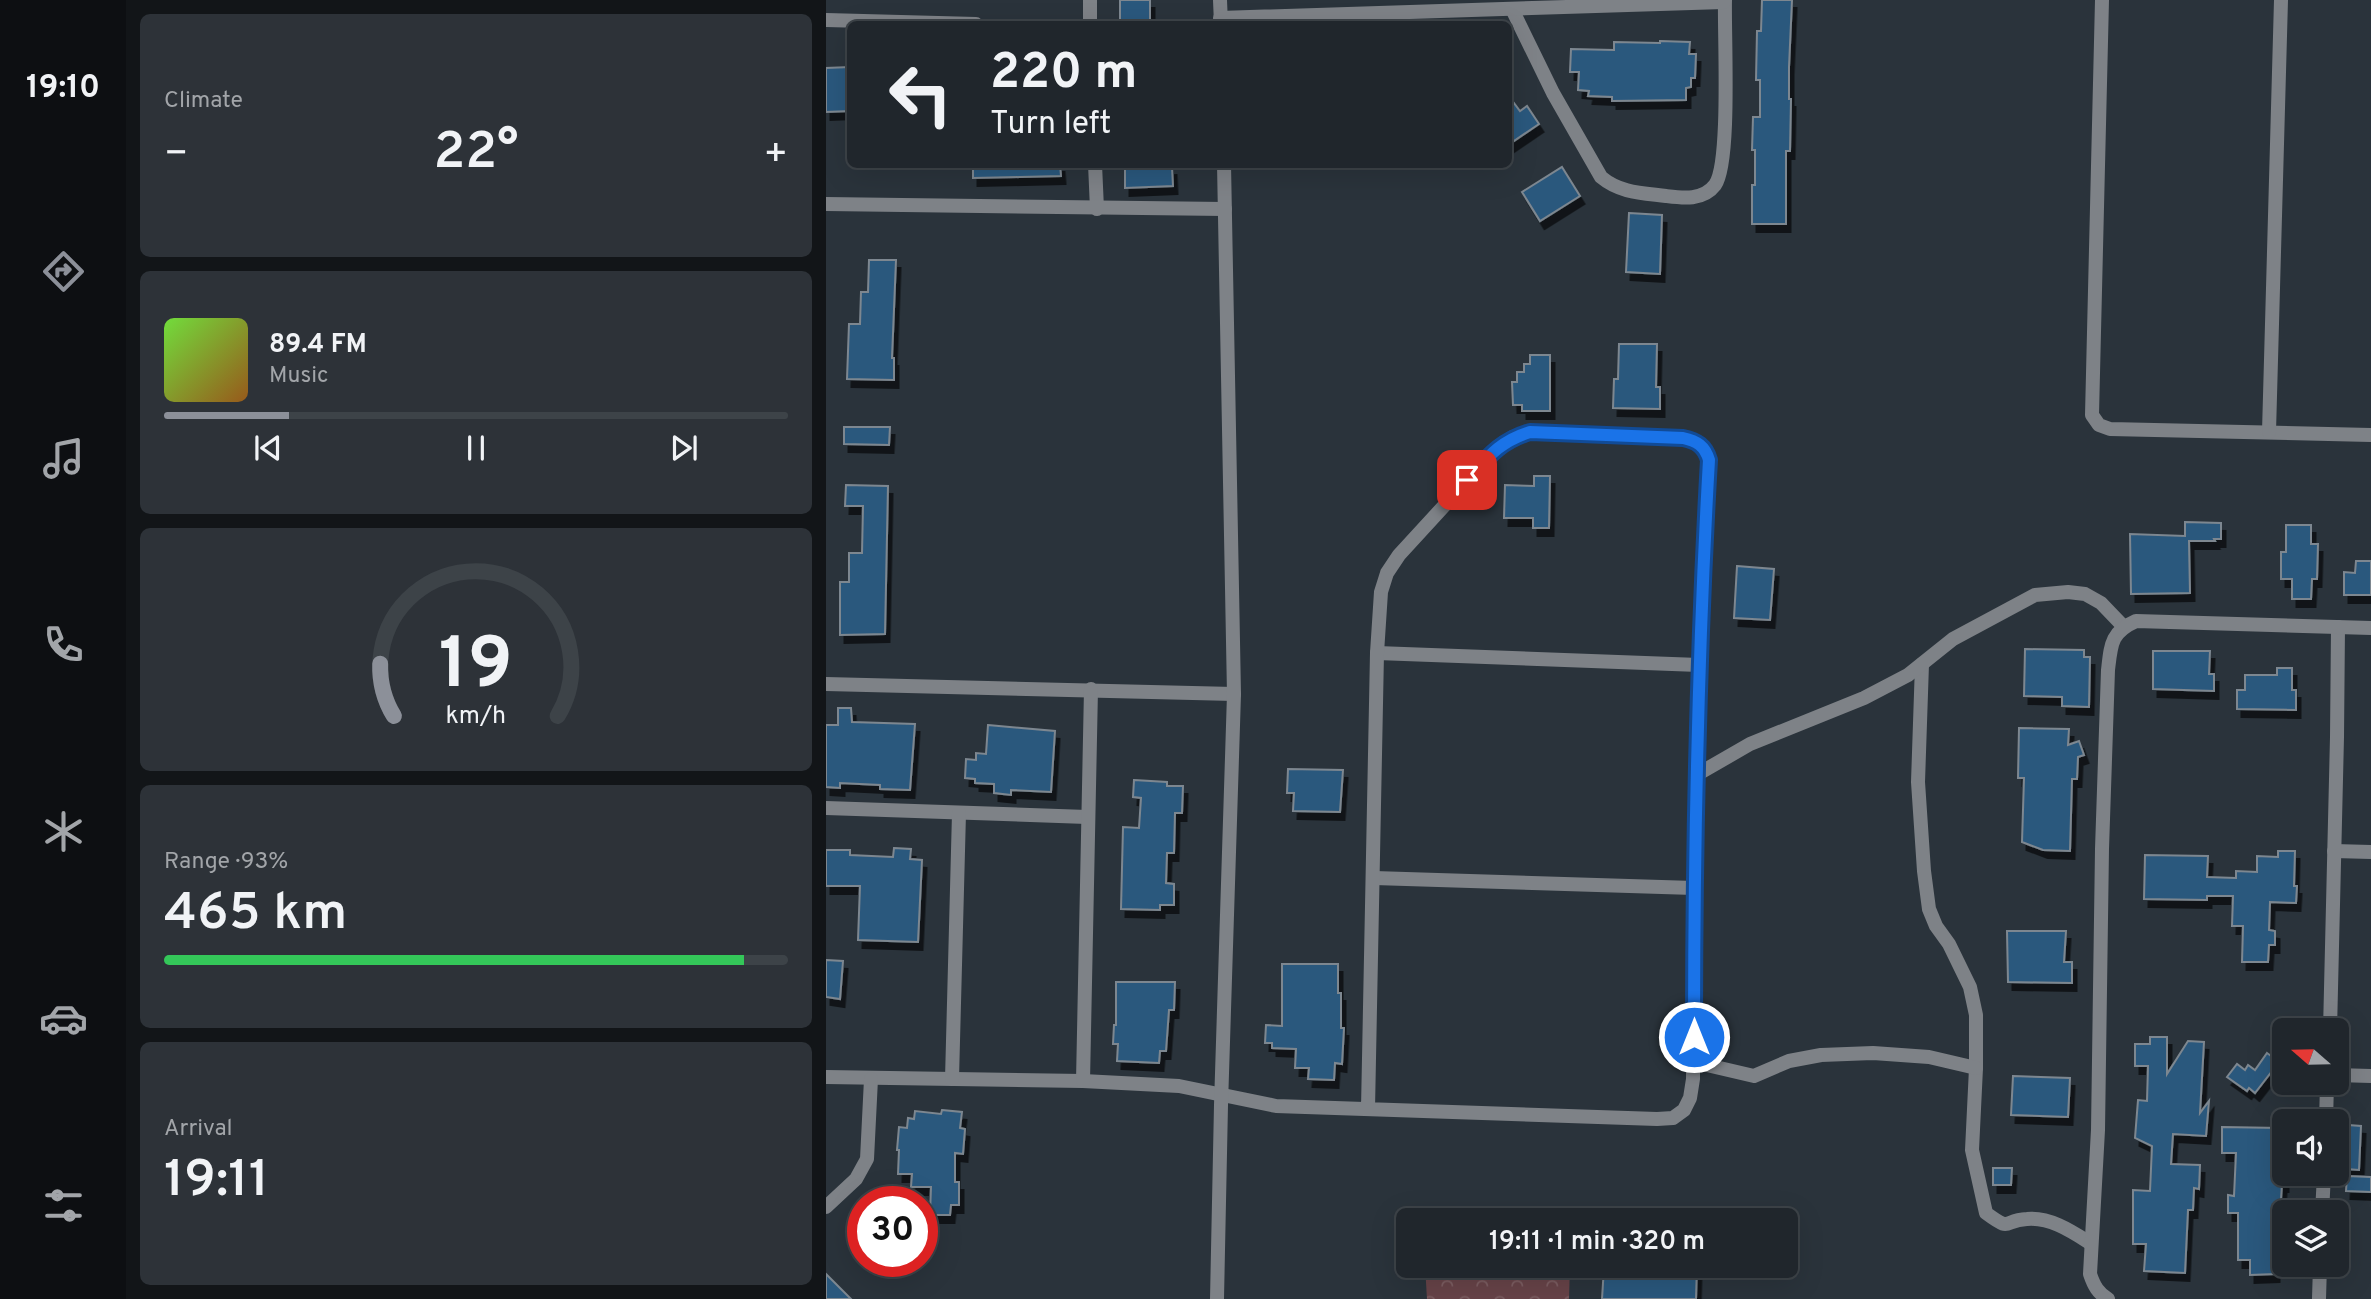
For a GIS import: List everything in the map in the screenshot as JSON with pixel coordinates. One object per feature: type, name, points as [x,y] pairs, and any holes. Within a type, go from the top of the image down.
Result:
[{"type":"street","points":[[1090,0],[1090,21]]},
{"type":"street","points":[[1220,0],[1221,21],[1334,6],[1512,9],[1725,1],[1724,150],[1720,176],[1713,188],[1688,199],[1626,191],[1611,186],[1601,177],[1553,93],[1512,9]]},
{"type":"street","points":[[2102,0],[2092,415],[2099,425],[2110,429],[2371,435]]},
{"type":"street","points":[[2269,432],[2281,0]]},
{"type":"street","points":[[826,20],[864,21]]},
{"type":"street","points":[[1095,168],[1097,209]]},
{"type":"street","points":[[1217,1299],[1234,694],[1224,168]]},
{"type":"street","points":[[826,218],[826,204],[1225,209]]},
{"type":"street","points":[[826,1077],[1083,1081],[1179,1086],[1276,1106],[1368,1109],[1673,1118],[1684,1110],[1690,1098],[1694,1062],[1694,888],[1699,665],[1709,460],[1701,446],[1694,441],[1683,438],[1530,432],[1513,437],[1499,446],[1399,555],[1387,573],[1381,592],[1377,653],[1368,1109]]},
{"type":"street","points":[[1698,774],[1750,744],[1864,698],[1908,674],[1953,639],[2035,595],[2068,592],[2085,594],[2101,603],[2124,627]]},
{"type":"street","points":[[2108,1299],[2094,1286],[2090,1274],[2090,1243],[2098,1130],[2102,849],[2110,647],[2124,627],[2136,621],[2371,628]]},
{"type":"street","points":[[2330,1018],[2337,627]]},
{"type":"street","points":[[1377,653],[1699,665]]},
{"type":"street","points":[[1922,664],[1919,782],[1927,896],[1936,926],[1949,944],[1970,987],[1976,1015],[1972,1150],[1986,1213],[2008,1226],[2026,1219],[2054,1222],[2090,1243]]},
{"type":"street","points":[[826,684],[1234,694]]},
{"type":"street","points":[[1083,1081],[1091,690]]},
{"type":"street","points":[[826,808],[1087,817]]},
{"type":"street","points":[[952,1079],[959,813]]},
{"type":"street","points":[[2334,851],[2371,852]]},
{"type":"street","points":[[1374,878],[1694,888]]},
{"type":"street","points":[[1694,1062],[1754,1076],[1789,1061],[1821,1055],[1873,1053],[1929,1057],[1976,1068]]},
{"type":"street","points":[[2349,1075],[2371,1076]]},
{"type":"street","points":[[826,1207],[856,1179],[867,1159],[871,1079]]},
{"type":"street","points":[[2319,1299],[2320,1277]]},
{"type":"green space","points":[[1426,1278],[1570,1278],[1569,1299],[1427,1299]]},
{"type":"building","points":[[1120,0],[1150,0],[1150,20],[1120,21]]},
{"type":"building","points":[[1762,0],[1792,0],[1786,224],[1752,224],[1752,185],[1755,185],[1753,117],[1760,117],[1760,80],[1756,80],[1757,31],[1761,31]]},
{"type":"building","points":[[1614,42],[1690,42],[1689,54],[1696,54],[1695,78],[1691,78],[1691,87],[1686,88],[1686,100],[1612,101],[1612,97],[1588,96],[1589,91],[1578,90],[1579,72],[1570,72],[1571,49],[1614,50]]},
{"type":"building","points":[[847,67],[847,111],[826,112],[826,68]]},
{"type":"building","points":[[1512,100],[1520,111],[1527,106],[1539,124],[1512,142]]},
{"type":"building","points":[[1562,167],[1580,196],[1540,221],[1522,192]]},
{"type":"building","points":[[973,168],[1060,168],[1061,176],[973,178]]},
{"type":"building","points":[[1172,168],[1173,186],[1125,188],[1125,169]]},
{"type":"building","points":[[1629,213],[1662,215],[1660,274],[1626,272]]},
{"type":"building","points":[[869,260],[896,260],[892,358],[894,380],[847,379],[849,324],[860,324],[861,292],[868,292]]},
{"type":"building","points":[[1619,344],[1657,344],[1656,387],[1660,387],[1660,409],[1613,408],[1614,379],[1618,379]]},
{"type":"building","points":[[1530,355],[1550,355],[1550,411],[1522,411],[1522,405],[1513,405],[1512,382],[1517,382],[1517,372],[1524,372],[1524,364],[1530,364]]},
{"type":"building","points":[[844,427],[890,427],[889,445],[844,444]]},
{"type":"building","points":[[1534,476],[1550,476],[1549,528],[1533,528],[1533,518],[1504,518],[1505,485],[1534,486]]},
{"type":"building","points":[[846,485],[888,486],[885,634],[840,635],[840,582],[849,582],[849,553],[862,553],[863,506],[845,506]]},
{"type":"building","points":[[2185,522],[2221,523],[2221,539],[2189,541],[2190,593],[2131,594],[2130,534],[2185,536]]},
{"type":"building","points":[[2286,525],[2311,525],[2311,544],[2318,544],[2317,579],[2312,579],[2311,599],[2292,599],[2292,579],[2281,579],[2281,552],[2286,552]]},
{"type":"building","points":[[2356,561],[2371,561],[2371,595],[2344,595],[2344,572],[2355,573]]},
{"type":"building","points":[[1737,566],[1774,569],[1770,620],[1734,618]]},
{"type":"building","points":[[2025,649],[2084,650],[2084,657],[2090,657],[2089,707],[2062,706],[2062,697],[2024,696]]},
{"type":"building","points":[[2153,651],[2210,651],[2209,674],[2214,674],[2214,691],[2153,689]]},
{"type":"building","points":[[2277,668],[2292,668],[2296,710],[2237,709],[2237,690],[2245,690],[2245,675],[2277,675]]},
{"type":"building","points":[[838,708],[851,708],[852,722],[915,724],[910,790],[840,783],[840,788],[826,787],[826,725],[838,725]]},
{"type":"building","points":[[988,725],[1055,731],[1051,792],[1011,790],[1011,795],[994,793],[994,784],[975,783],[975,779],[965,778],[966,759],[976,760],[976,753],[986,754]]},
{"type":"building","points":[[2019,728],[2069,729],[2068,745],[2079,741],[2084,755],[2078,757],[2077,779],[2072,779],[2070,851],[2043,850],[2022,842],[2024,778],[2018,778]]},
{"type":"building","points":[[1288,769],[1343,770],[1340,812],[1293,811],[1294,793],[1287,793]]},
{"type":"building","points":[[1134,780],[1183,786],[1182,813],[1175,813],[1174,853],[1167,853],[1166,883],[1174,884],[1174,905],[1160,905],[1160,910],[1121,909],[1123,827],[1139,828],[1141,798],[1133,797]]},
{"type":"building","points":[[894,848],[911,849],[910,859],[922,860],[918,942],[858,940],[860,886],[826,886],[826,850],[850,850],[850,855],[893,857]]},
{"type":"building","points":[[2278,851],[2295,851],[2296,903],[2270,902],[2269,930],[2275,931],[2275,945],[2269,945],[2268,962],[2242,962],[2243,926],[2232,926],[2233,896],[2207,896],[2207,900],[2144,899],[2145,855],[2208,856],[2207,877],[2236,878],[2236,871],[2257,872],[2257,856],[2278,857]]},
{"type":"building","points":[[2007,931],[2066,931],[2064,962],[2072,962],[2072,983],[2008,982]]},
{"type":"building","points":[[826,960],[843,961],[840,999],[826,997]]},
{"type":"building","points":[[1282,964],[1338,964],[1341,1028],[1344,1028],[1342,1064],[1335,1063],[1334,1080],[1308,1079],[1309,1068],[1295,1068],[1296,1049],[1272,1048],[1272,1043],[1265,1043],[1266,1025],[1282,1026]]},
{"type":"building","points":[[1116,982],[1175,982],[1174,1010],[1169,1010],[1166,1051],[1160,1051],[1159,1063],[1117,1061],[1118,1044],[1113,1044]]},
{"type":"building","points":[[2150,1037],[2167,1037],[2167,1074],[2188,1041],[2204,1042],[2200,1113],[2209,1101],[2206,1136],[2173,1134],[2171,1164],[2200,1165],[2199,1189],[2194,1188],[2193,1210],[2188,1210],[2185,1273],[2144,1271],[2146,1244],[2133,1244],[2133,1190],[2150,1191],[2152,1146],[2135,1138],[2138,1100],[2147,1101],[2148,1066],[2135,1066],[2135,1044],[2150,1044]]},
{"type":"building","points":[[2267,1053],[2272,1057],[2272,1071],[2255,1093],[2249,1088],[2247,1091],[2227,1077],[2237,1064],[2245,1070],[2248,1065],[2255,1070]]},
{"type":"building","points":[[2013,1076],[2070,1078],[2068,1117],[2011,1115]]},
{"type":"building","points":[[942,1110],[962,1112],[960,1128],[965,1129],[963,1154],[955,1153],[955,1182],[959,1182],[959,1205],[951,1205],[950,1215],[938,1215],[938,1186],[911,1186],[912,1174],[898,1174],[899,1127],[907,1128],[908,1118],[914,1119],[915,1111],[941,1114]]},
{"type":"building","points":[[2349,1125],[2361,1126],[2359,1170],[2349,1169]]},
{"type":"building","points":[[2222,1127],[2272,1128],[2272,1186],[2282,1186],[2281,1200],[2272,1200],[2272,1274],[2250,1275],[2250,1260],[2238,1260],[2238,1213],[2228,1213],[2228,1195],[2234,1196],[2236,1153],[2222,1153]]},
{"type":"building","points":[[1993,1168],[2012,1168],[2011,1185],[1993,1185]]},
{"type":"building","points":[[2349,1176],[2371,1177],[2371,1192],[2346,1191]]},
{"type":"building","points":[[826,1274],[851,1299],[826,1299]]},
{"type":"building","points":[[1603,1278],[1697,1278],[1696,1299],[1602,1299]]},
{"type":"route","points":[[1467,480],[1499,446],[1513,437],[1530,432],[1683,438],[1694,441],[1707,452],[1709,460],[1699,665],[1694,888],[1694,1037]]}]
